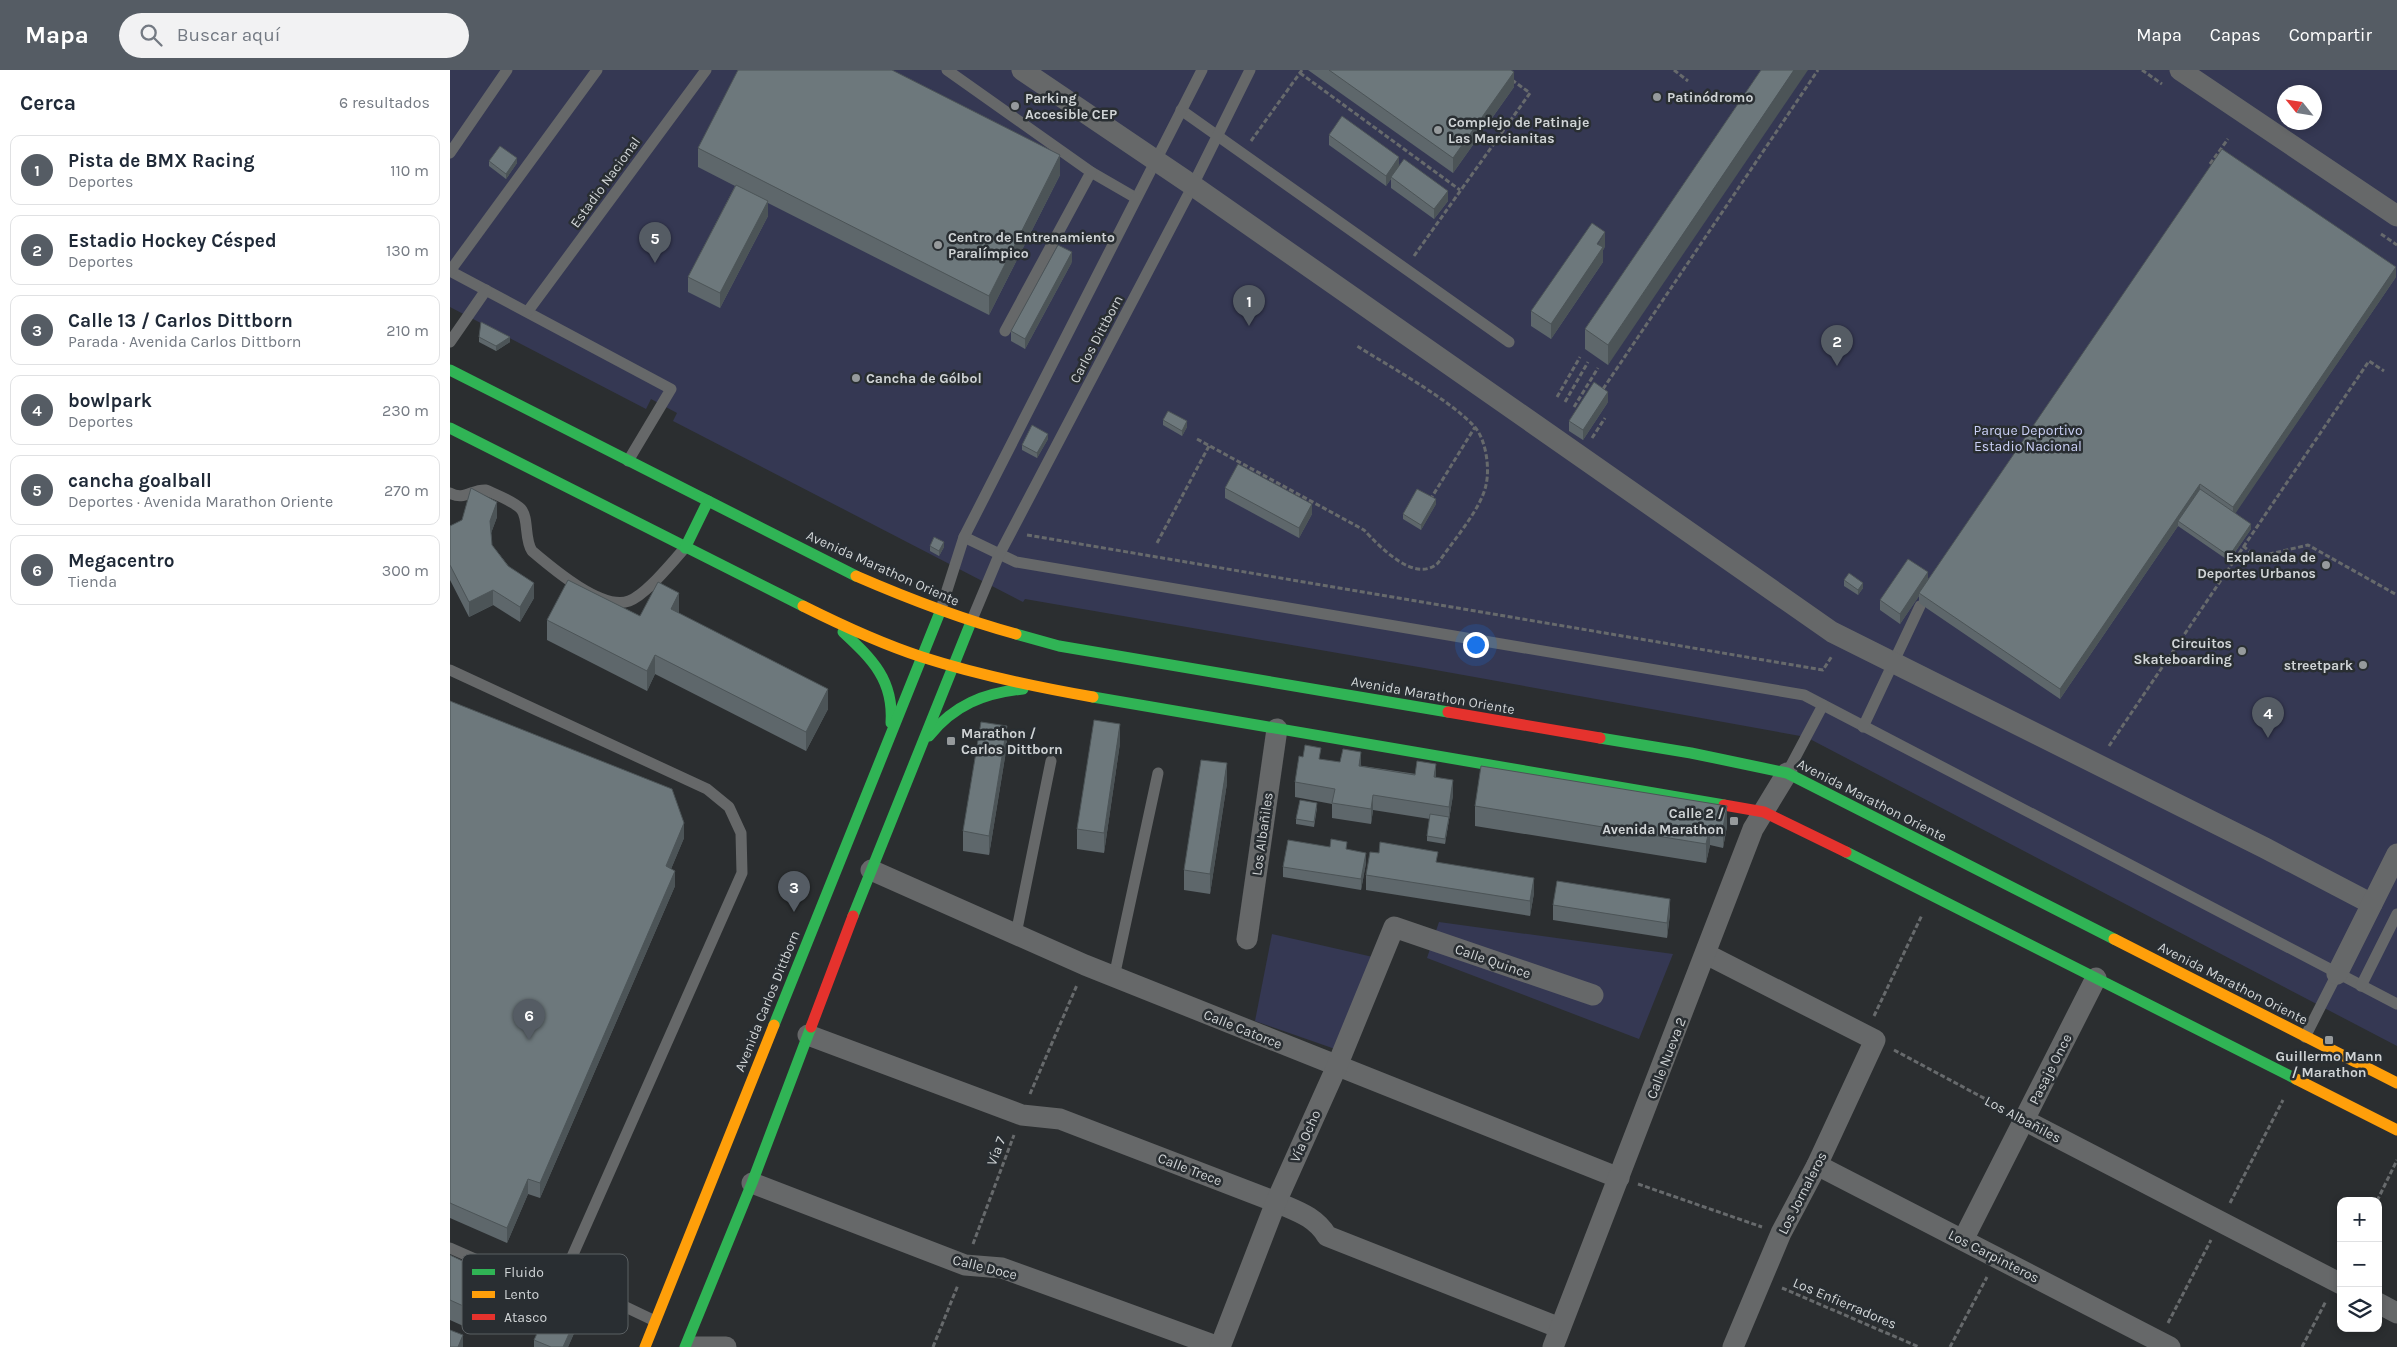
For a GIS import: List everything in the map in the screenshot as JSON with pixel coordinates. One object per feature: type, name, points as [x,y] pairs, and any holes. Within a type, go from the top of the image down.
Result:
[{"type":"main road","name":"Avenida Marathon Oriente","points":[[450,370],[836,567],[940,612],[971,622],[1059,646],[1488,724],[1691,753],[1787,773],[2397,1084]]},
{"type":"main road","points":[[450,428],[831,620],[922,657],[952,666],[1041,688],[1277,729],[1484,758],[1764,812],[1932,894],[2397,1130]]},
{"type":"main road","points":[[685,548],[708,502]]},
{"type":"main road","name":"Avenida Carlos Dittborn","points":[[645,1347],[888,737],[940,612]]},
{"type":"main road","points":[[831,620],[881,669],[892,698],[888,737]]},
{"type":"main road","points":[[685,1347],[752,1183],[871,870],[971,622]]},
{"type":"main road","points":[[918,751],[949,712],[969,701],[994,693],[1041,688]]},
{"type":"street","points":[[1022,70],[1192,185],[1832,632],[2372,904]]},
{"type":"street","points":[[2180,70],[2397,216]]},
{"type":"street","name":"Los Albañiles","points":[[1247,938],[1277,729]]},
{"type":"street","name":"Calle Nueva 2","points":[[1556,1338],[1753,829],[1787,773]]},
{"type":"street","points":[[2337,974],[2397,854]]},
{"type":"street","name":"Calle Catorce","points":[[871,870],[1114,977],[1619,1178]]},
{"type":"street","name":"Calle Quince","points":[[1394,927],[1593,995]]},
{"type":"street","name":"Vía Ocho","points":[[1220,1347],[1276,1202],[1337,1066],[1394,927]]},
{"type":"street","points":[[1706,954],[1870,1038]]},
{"type":"street","name":"Pasaje Once","points":[[1963,1240],[2096,978]]},
{"type":"street","name":"Calle Trece","points":[[808,1035],[1022,1115],[1060,1119],[1276,1202],[1310,1217],[1323,1228],[1327,1236],[1556,1338]]},
{"type":"street","name":"Los Jornaleros","points":[[1733,1347],[1781,1233],[1817,1165],[1870,1038]]},
{"type":"street","name":"Los Albañiles","points":[[2024,1120],[2337,1281]]},
{"type":"street","name":"Los Carpinteros","points":[[1817,1165],[2170,1347]]},
{"type":"street","name":"Calle Doce","points":[[752,1183],[965,1265],[1002,1268],[1220,1347]]},
{"type":"street","points":[[2382,1305],[2397,1313]]},
{"type":"street","points":[[692,1347],[726,1347]]},
{"type":"lane","points":[[450,153],[507,70]]},
{"type":"lane","points":[[597,70],[450,271],[671,389],[628,461]]},
{"type":"lane","name":"Estadio Nacional","points":[[528,312],[706,70]]},
{"type":"lane","points":[[947,70],[1091,172],[1136,198]]},
{"type":"lane","name":"Carlos Dittborn","points":[[940,612],[964,537],[1202,70]]},
{"type":"lane","name":"Carlos Dittborn","points":[[971,622],[1000,555],[1250,70]]},
{"type":"lane","points":[[1181,110],[1509,342]]},
{"type":"lane","points":[[1005,330],[1091,172]]},
{"type":"lane","points":[[450,342],[486,290]]},
{"type":"lane","points":[[450,493],[462,497],[486,490],[516,506],[525,516],[527,543],[532,551],[586,591],[607,601],[618,603],[630,600],[646,588],[685,548]]},
{"type":"lane","points":[[964,537],[1016,562],[1804,695],[2397,1004]]},
{"type":"lane","points":[[1863,727],[1920,606]]},
{"type":"lane","points":[[450,670],[707,789],[729,807],[741,833],[742,873],[574,1254]]},
{"type":"lane","points":[[1787,773],[1823,705]]},
{"type":"lane","points":[[1016,934],[1052,762]]},
{"type":"lane","points":[[1114,977],[1158,773]]},
{"type":"lane","points":[[2361,986],[2396,920]]},
{"type":"lane","points":[[2305,1037],[2337,974]]},
{"type":"lane","points":[[450,1248],[464,1254]]},
{"type":"lane","points":[[628,1308],[655,1321]]},
{"type":"path","points":[[1674,70],[1688,81]]},
{"type":"path","points":[[1604,389],[1818,70]]},
{"type":"path","points":[[1242,154],[1301,72],[1460,190]]},
{"type":"path","points":[[1405,269],[1530,93],[1506,76]]},
{"type":"path","points":[[2210,164],[2228,139]]},
{"type":"path","points":[[1198,439],[1364,530],[1382,550],[1416,569],[1424,571],[1432,569],[1478,504],[1486,486],[1486,456],[1475,427],[1444,402],[1357,346]]},
{"type":"path","points":[[1557,397],[1580,357]]},
{"type":"path","points":[[1565,402],[1588,362]]},
{"type":"path","points":[[2109,746],[2242,546],[2369,362],[2384,371]]},
{"type":"path","points":[[1574,407],[1598,368]]},
{"type":"path","points":[[1589,442],[1605,418]]},
{"type":"path","points":[[1430,501],[1475,427]]},
{"type":"path","points":[[1157,543],[1209,446]]},
{"type":"path","points":[[1026,534],[1823,670],[1835,651]]},
{"type":"path","points":[[2242,546],[2257,557],[2308,545],[2397,595]]},
{"type":"path","points":[[1870,1038],[1932,894]]},
{"type":"path","name":"Vía 7","points":[[934,1347],[1022,1115],[1085,965]]},
{"type":"path","name":"Los Albañiles","points":[[1870,1038],[2024,1120]]},
{"type":"path","points":[[2378,1197],[2397,1160]]},
{"type":"path","points":[[1619,1178],[1781,1233]]},
{"type":"path","points":[[1950,1347],[1997,1258]]},
{"type":"path","name":"Los Enfierradores","points":[[1762,1279],[1919,1347]]},
{"type":"path","points":[[2302,1347],[2337,1284]]},
{"type":"green space","name":"Parque Deportivo Estadio Nacional","points":[[450,70],[2397,70],[2397,1046],[1806,737],[1430,669],[1025,599],[1023,602],[673,421],[677,413],[651,399],[646,409],[450,307]]},
{"type":"green space","points":[[1439,922],[1673,954],[1639,1039],[1427,958]]},
{"type":"green space","points":[[1272,934],[1373,957],[1335,1049],[1255,1021]]},
{"type":"building","name":"Centro de Entrenamiento Paralímpico","points":[[738,70],[892,70],[1060,155],[989,296],[698,148]]},
{"type":"building","name":"Complejo de Patinaje Las Marcianitas","points":[[1329,70],[1511,70],[1514,72],[1453,158]]},
{"type":"building","points":[[1761,70],[1794,70],[1608,345],[1585,329]]},
{"type":"building","points":[[1342,116],[1399,157],[1386,176],[1329,135]]},
{"type":"building","points":[[500,146],[517,158],[506,174],[489,161]]},
{"type":"building","points":[[2222,149],[2396,267],[2233,507],[2200,484],[2060,689],[1919,593]]},
{"type":"building","points":[[1404,159],[1448,191],[1434,209],[1391,177]]},
{"type":"building","points":[[736,185],[768,201],[720,293],[688,277]]},
{"type":"building","points":[[1592,223],[1605,232],[1597,244],[1603,247],[1551,324],[1531,311]]},
{"type":"building","points":[[1058,245],[1072,252],[1025,339],[1011,331]]},
{"type":"building","points":[[481,322],[510,337],[496,346],[479,337]]},
{"type":"building","points":[[1594,382],[1608,392],[1583,430],[1569,421]]},
{"type":"building","points":[[1168,411],[1187,421],[1182,431],[1163,420]]},
{"type":"building","points":[[1032,425],[1048,434],[1037,453],[1022,445]]},
{"type":"building","points":[[1238,464],[1312,504],[1299,528],[1225,488]]},
{"type":"building","points":[[471,488],[497,502],[490,521],[492,545],[508,566],[534,583],[520,607],[493,590],[469,602],[450,565],[450,526],[462,520]]},
{"type":"building","points":[[1417,489],[1436,499],[1421,525],[1403,514]]},
{"type":"building","points":[[2200,489],[2251,524],[2229,556],[2178,521]]},
{"type":"building","points":[[934,537],[944,542],[939,551],[930,546]]},
{"type":"building","points":[[1908,559],[1928,572],[1900,614],[1880,600]]},
{"type":"building","points":[[1849,573],[1863,583],[1858,590],[1844,580]]},
{"type":"building","points":[[568,580],[640,616],[658,582],[679,593],[671,609],[828,689],[806,732],[655,655],[647,671],[547,620]]},
{"type":"building","points":[[450,701],[672,789],[684,823],[666,866],[675,871],[540,1183],[528,1179],[507,1228],[450,1203]]},
{"type":"building","points":[[1094,720],[1120,724],[1104,833],[1077,829]]},
{"type":"building","points":[[981,722],[1007,726],[989,836],[963,831]]},
{"type":"building","points":[[1305,745],[1321,748],[1319,759],[1340,762],[1343,749],[1361,752],[1359,766],[1415,775],[1417,761],[1436,764],[1434,777],[1453,780],[1449,807],[1373,795],[1371,809],[1332,803],[1335,789],[1295,782],[1299,756],[1303,757]]},
{"type":"building","points":[[1201,760],[1227,763],[1210,874],[1184,870]]},
{"type":"building","points":[[1481,766],[1727,806],[1723,828],[1710,826],[1706,844],[1475,806]]},
{"type":"building","points":[[1300,800],[1317,803],[1314,822],[1296,819]]},
{"type":"building","points":[[1430,814],[1449,817],[1445,839],[1427,836]]},
{"type":"building","points":[[1331,839],[1347,842],[1346,849],[1366,853],[1361,879],[1283,867],[1288,840],[1330,847]]},
{"type":"building","points":[[1380,842],[1438,852],[1436,862],[1534,878],[1530,901],[1366,875],[1370,852],[1379,853]]},
{"type":"building","points":[[1557,881],[1670,899],[1667,923],[1553,905]]},
{"type":"building","points":[[450,1255],[462,1261],[462,1305],[450,1300]]},
{"type":"building","points":[[450,1330],[463,1335],[458,1347],[450,1347]]},
{"type":"building","points":[[537,1334],[569,1334],[563,1347],[551,1347],[534,1340]]},
{"type":"traffic: fast","points":[[450,370],[856,576]]},
{"type":"traffic: fast","points":[[450,428],[803,606]]},
{"type":"traffic: fast","points":[[685,548],[708,501]]},
{"type":"traffic: fast","points":[[774,1025],[940,612]]},
{"type":"traffic: fast","points":[[853,916],[971,622]]},
{"type":"traffic: fast","points":[[843,632],[872,661],[885,682],[889,694],[891,723]]},
{"type":"traffic: fast","points":[[1016,634],[1059,646],[1448,712]]},
{"type":"traffic: fast","points":[[929,736],[949,716],[971,702],[983,697],[1023,689]]},
{"type":"traffic: fast","points":[[1093,697],[1724,805]]},
{"type":"traffic: fast","points":[[1600,738],[1691,753],[1787,773],[2114,939]]},
{"type":"traffic: fast","points":[[1846,852],[2296,1079]]},
{"type":"traffic: fast","points":[[685,1347],[752,1183],[811,1027]]},
{"type":"traffic: slow","points":[[856,576],[935,608],[1016,634]]},
{"type":"traffic: slow","points":[[803,606],[862,634],[922,657],[1007,680],[1093,697]]},
{"type":"traffic: slow","points":[[2114,939],[2397,1083]]},
{"type":"traffic: slow","points":[[645,1347],[774,1025]]},
{"type":"traffic: slow","points":[[2296,1079],[2397,1130]]},
{"type":"traffic: jam","points":[[1448,712],[1600,738]]},
{"type":"traffic: jam","points":[[1724,805],[1764,812],[1846,852]]},
{"type":"traffic: jam","points":[[811,1027],[853,916]]},
{"type":"place","name":"Patinódromo","points":[[1657,97]]},
{"type":"place","name":"Parking Accesible CEP","points":[[1015,106]]},
{"type":"place","name":"Complejo de Patinaje Las Marcianitas","points":[[1438,130]]},
{"type":"place","name":"Centro de Entrenamiento Paralímpico","points":[[938,245]]},
{"type":"place","name":"cancha goalball","points":[[655,263]]},
{"type":"place","name":"Pista de BMX Racing","points":[[1249,326]]},
{"type":"place","name":"Estadio Hockey Césped","points":[[1837,366]]},
{"type":"place","name":"Cancha de Gólbol","points":[[856,378]]},
{"type":"place","name":"Explanada de Deportes Urbanos","points":[[2326,565]]},
{"type":"place","name":"Circuitos Skateboarding","points":[[2242,651]]},
{"type":"place","name":"streetpark","points":[[2363,665]]},
{"type":"place","name":"bowlpark","points":[[2268,738]]},
{"type":"place","name":"Marathon / Carlos Dittborn","points":[[951,741]]},
{"type":"place","name":"Calle 2 / Avenida Marathon","points":[[1734,821]]},
{"type":"place","name":"Calle 13 / Carlos Dittborn","points":[[794,912]]},
{"type":"place","name":"Megacentro","points":[[529,1040]]},
{"type":"place","name":"Guillermo Mann / Marathon","points":[[2329,1040]]}]
